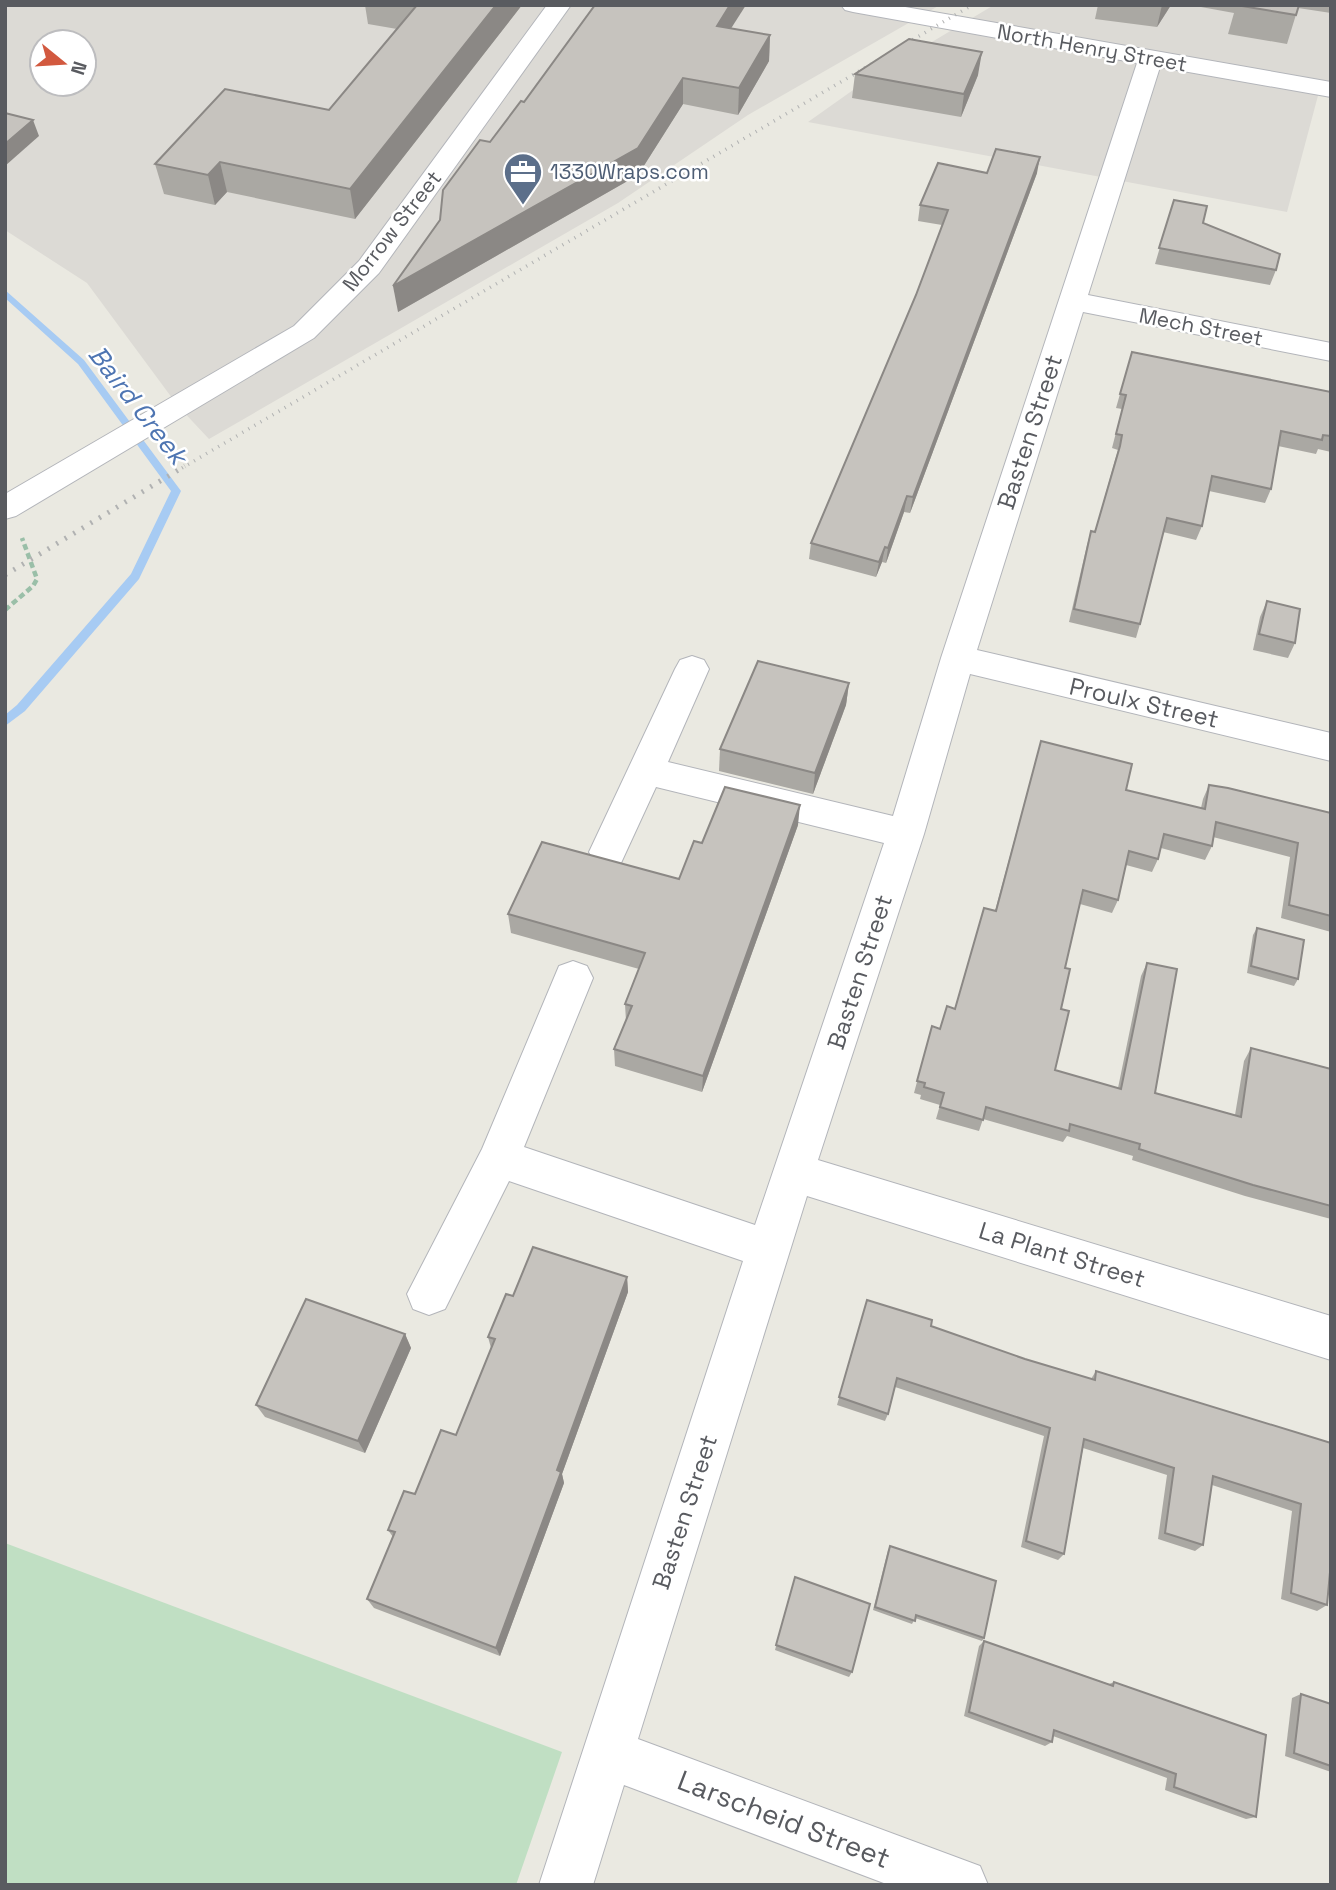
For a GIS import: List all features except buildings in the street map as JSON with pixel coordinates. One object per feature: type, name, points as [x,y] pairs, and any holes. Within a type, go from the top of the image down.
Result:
[{"type":"street","name":"Morrow Street","points":[[5,508],[304,332],[334,305],[369,267],[559,5]]},
{"type":"street","name":"North Henry Street","points":[[853,5],[1331,90]]},
{"type":"street","name":"Basten Street","points":[[566,1885],[793,1172],[906,834],[958,658],[1150,59]]},
{"type":"street","name":"Mech Street","points":[[1072,301],[1331,352]]},
{"type":"street","name":"Proulx Street","points":[[958,658],[1331,747]]},
{"type":"street","points":[[608,852],[692,669]]},
{"type":"street","points":[[646,771],[906,834]]},
{"type":"street","points":[[429,1294],[499,1158],[573,978]]},
{"type":"street","points":[[499,1158],[769,1250]]},
{"type":"street","name":"La Plant Street","points":[[793,1172],[1331,1338]]},
{"type":"street","name":"Larscheid Street","points":[[608,1753],[961,1885]]},
{"type":"shaded area","points":[[5,5],[940,5],[748,115],[618,203],[209,439],[178,406],[87,283],[5,230]]},
{"type":"shaded area","points":[[994,5],[1331,5],[1331,90],[1320,88],[1287,212],[808,122],[863,83]]},
{"type":"green space","points":[[5,1543],[562,1752],[516,1885],[5,1885]]},
{"type":"waterway","name":"Baird Creek","points":[[5,293],[81,362],[176,491],[135,576],[21,708],[5,722]]},
{"type":"railway","points":[[182,468],[972,5]]},
{"type":"railway","points":[[5,575],[185,466]]},
{"type":"place","name":"1330Wraps.com","points":[[523,206]]}]
